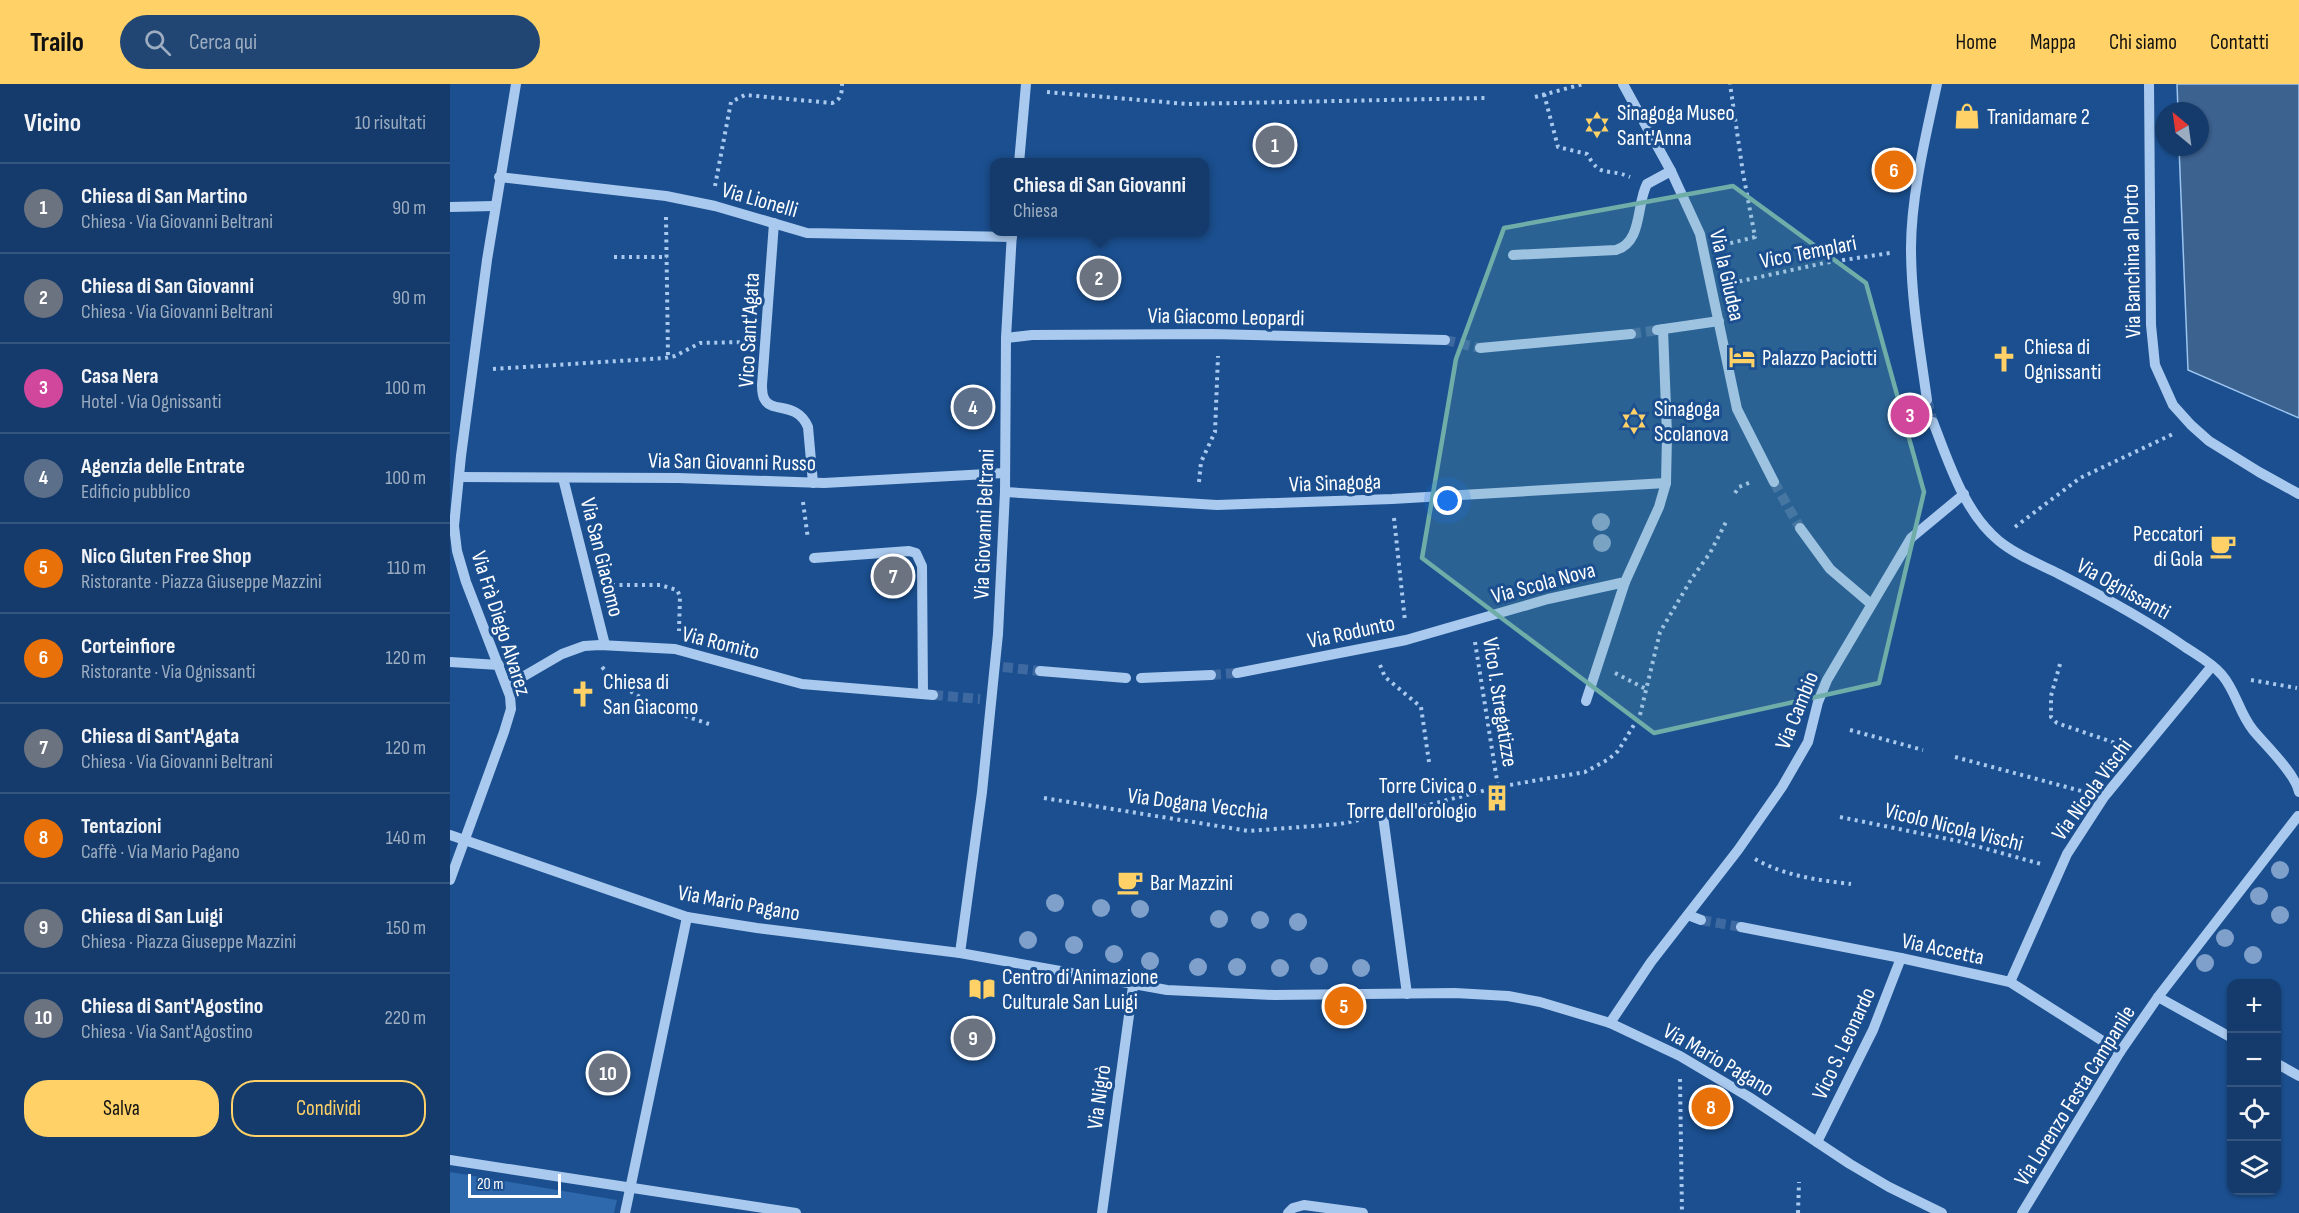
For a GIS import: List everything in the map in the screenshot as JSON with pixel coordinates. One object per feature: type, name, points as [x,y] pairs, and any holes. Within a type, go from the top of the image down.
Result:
[{"type":"street","name":"Via Frà Diego Alvarez","points":[[450,880],[511,709],[507,686],[475,607],[457,551],[454,526],[459,477],[455,456],[471,371],[494,206],[516,84]]},
{"type":"street","name":"Via la Giudea","points":[[1623,84],[1671,171],[1696,224],[1705,249],[1739,414],[1774,482]]},
{"type":"street","points":[[1927,399],[1915,308],[1911,249],[1914,209],[1937,84]]},
{"type":"street","name":"Via Banchina al Porto","points":[[2148,84],[2152,345],[2155,365],[2161,382],[2173,405],[2209,441],[2299,494]]},
{"type":"street","points":[[1019,158],[1026,87]]},
{"type":"street","points":[[1513,255],[1616,250],[1626,246],[1633,235],[1647,184],[1671,171]]},
{"type":"street","name":"Via Lionelli","points":[[499,177],[666,196],[711,205],[807,233],[990,234]]},
{"type":"street","points":[[450,207],[494,206]]},
{"type":"street","name":"Vico Sant'Agata","points":[[774,223],[762,386],[764,399],[769,405],[796,411],[805,418],[808,427],[808,483]]},
{"type":"street","name":"Via Giovanni Beltrani","points":[[960,953],[982,792],[986,745],[985,700],[999,667],[998,634],[1005,492],[1006,338],[1012,236]]},
{"type":"street","name":"Via Scola Nova","points":[[1586,701],[1624,582],[1659,507],[1666,483],[1667,435],[1660,329],[1719,321]]},
{"type":"street","name":"Via Giacomo Leopardi","points":[[1006,338],[1032,335],[1219,334],[1445,340]]},
{"type":"street","points":[[1479,348],[1631,334]]},
{"type":"street","name":"Via Ognissanti","points":[[1932,422],[1964,494],[1982,523],[1997,540],[2020,555],[2081,585],[2158,628],[2212,666],[2222,675],[2251,728],[2290,775],[2299,792]]},
{"type":"street","name":"Via San Giovanni Russo","points":[[459,477],[678,478],[808,483],[1005,473]]},
{"type":"street","name":"Via San Giacomo","points":[[563,478],[605,645]]},
{"type":"street","name":"Via Sinagoga","points":[[1005,492],[1199,504],[1392,499],[1666,483]]},
{"type":"street","name":"Via Cambio","points":[[1610,1023],[1651,962],[1738,850],[1782,787],[1808,742],[1818,702],[1827,680],[1911,538],[1964,494]]},
{"type":"street","points":[[1800,528],[1830,569],[1871,604]]},
{"type":"street","name":"Via Romito","points":[[507,686],[562,654],[584,646],[605,645],[678,650],[802,684],[928,695],[922,566],[916,554],[909,551],[814,558]]},
{"type":"street","name":"Via Scola Nova","points":[[1472,622],[1548,599],[1624,582]]},
{"type":"street","name":"Via Rodunto","points":[[1237,674],[1406,640],[1472,622]]},
{"type":"street","points":[[450,662],[499,665]]},
{"type":"street","name":"Via Nicola Vischi","points":[[2010,982],[2067,854],[2104,797],[2212,666]]},
{"type":"street","points":[[1040,671],[1126,678]]},
{"type":"street","points":[[1141,678],[1210,675]]},
{"type":"street","name":"Via Lorenzo Festa Campanile","points":[[2022,1213],[2120,1052],[2158,997],[2299,814]]},
{"type":"street","points":[[1383,816],[1407,994]]},
{"type":"street","name":"Via Mario Pagano","points":[[450,835],[687,917],[960,953],[1133,986],[1224,994],[1455,993],[1508,996],[1540,1002],[1610,1023],[1680,1056],[1749,1097],[1889,1187],[1942,1213]]},
{"type":"street","points":[[1688,915],[1701,920]]},
{"type":"street","points":[[625,1213],[687,917]]},
{"type":"street","name":"Via Accetta","points":[[1741,927],[2010,982],[2120,1052]]},
{"type":"street","name":"Vico S. Leonardo","points":[[1817,1142],[1873,1030],[1901,958]]},
{"type":"street","name":"Via Nigrò","points":[[1102,1213],[1133,986]]},
{"type":"street","points":[[2158,997],[2227,1035]]},
{"type":"street","points":[[2281,1065],[2299,1076]]},
{"type":"street","points":[[450,1160],[796,1213]]},
{"type":"street","points":[[1288,1213],[1293,1208],[1304,1205],[1363,1213]]},
{"type":"path","points":[[711,205],[731,102],[745,95],[831,104],[837,102],[842,94],[842,84]]},
{"type":"path","points":[[1535,97],[1583,84]]},
{"type":"path","points":[[1705,249],[1755,237],[1730,84]]},
{"type":"path","points":[[1026,87],[1187,104],[1485,98]]},
{"type":"path","points":[[1544,94],[1558,147],[1587,154],[1599,171],[1617,172],[1647,184]]},
{"type":"path","points":[[666,196],[668,357]]},
{"type":"path","name":"Vico Templari","points":[[1712,287],[1813,265],[1911,249]]},
{"type":"path","points":[[614,256],[667,257]]},
{"type":"path","points":[[1199,504],[1201,462],[1215,432],[1219,334]]},
{"type":"path","points":[[471,371],[668,357],[675,356],[691,346],[709,341],[765,343]]},
{"type":"path","points":[[1997,540],[2080,478],[2191,425]]},
{"type":"path","points":[[808,483],[804,511],[810,555],[814,558]]},
{"type":"path","points":[[1392,499],[1401,569],[1406,640]]},
{"type":"path","points":[[1692,578],[1710,553],[1726,522]]},
{"type":"path","points":[[590,586],[660,585],[677,590],[680,596],[678,650]]},
{"type":"path","name":"Vico I. Stregatizze","points":[[1472,622],[1498,787]]},
{"type":"path","points":[[584,646],[623,688],[636,696],[709,724]]},
{"type":"path","points":[[1376,646],[1382,673],[1421,707],[1429,762]]},
{"type":"path","points":[[2060,664],[2050,696],[2051,717],[2057,723],[2122,746],[2137,758]]},
{"type":"path","points":[[1598,665],[1646,689]]},
{"type":"path","points":[[2222,675],[2297,688]]},
{"type":"path","points":[[1850,730],[1923,750]]},
{"type":"path","points":[[1955,757],[2104,797]]},
{"type":"path","name":"Via Dogana Vecchia","points":[[1044,798],[1249,831],[1340,824],[1383,816]]},
{"type":"path","points":[[1428,805],[1435,801],[1454,798]]},
{"type":"path","name":"Vicolo Nicola Vischi","points":[[1840,817],[1958,841],[2060,870]]},
{"type":"path","points":[[1738,850],[1772,868],[1811,879],[1851,884]]},
{"type":"path","points":[[1680,1056],[1683,1213]]},
{"type":"path","points":[[1798,1213],[1799,1182]]},
{"type":"highlighted area","points":[[1733,186],[1866,283],[1924,492],[1879,683],[1654,733],[1422,558],[1456,359],[1504,228]]},
{"type":"shaded area","points":[[2177,84],[2299,84],[2299,418],[2188,370],[2179,156],[2209,156],[2209,102],[2178,102]]},
{"type":"shaded area","points":[[450,1172],[617,1200],[614,1213],[450,1213]]},
{"type":"tunnel","points":[[1631,334],[1657,330]]},
{"type":"tunnel","points":[[1445,340],[1480,348]]},
{"type":"tunnel","points":[[1927,400],[1933,422]]},
{"type":"tunnel","points":[[1774,482],[1800,528]]},
{"type":"tunnel","points":[[1003,667],[1040,671]]},
{"type":"tunnel","points":[[1211,675],[1237,673]]},
{"type":"tunnel","points":[[933,695],[980,699]]},
{"type":"tunnel","points":[[1701,920],[1741,927]]},
{"type":"place","name":"Tranidamare 2","points":[[1967,116]]},
{"type":"place","name":"Sinagoga Museo Sant'Anna","points":[[1597,125]]},
{"type":"place","name":"Chiesa di San Martino","points":[[1275,145]]},
{"type":"place","name":"Corteinfiore","points":[[1894,170]]},
{"type":"place","name":"Chiesa di San Giovanni","points":[[1099,278]]},
{"type":"place","name":"Palazzo Paciotti","points":[[1742,357]]},
{"type":"place","name":"Chiesa di Ognissanti","points":[[2004,359]]},
{"type":"place","name":"Agenzia delle Entrate","points":[[973,407]]},
{"type":"place","name":"Casa Nera","points":[[1910,415]]},
{"type":"place","name":"Sinagoga Scolanova","points":[[1634,421]]},
{"type":"place","name":"Peccatori di Gola","points":[[2223,546]]},
{"type":"place","name":"Chiesa di Sant'Agata","points":[[893,576]]},
{"type":"place","name":"Chiesa di San Giacomo","points":[[583,694]]},
{"type":"place","name":"Torre Civica o Torre dell'orologio","points":[[1497,798]]},
{"type":"place","name":"Bar Mazzini","points":[[1130,882]]},
{"type":"place","name":"Centro di Animazione Culturale San Luigi","points":[[982,989]]},
{"type":"place","name":"Nico Gluten Free Shop","points":[[1344,1006]]},
{"type":"place","name":"Chiesa di San Luigi","points":[[973,1038]]},
{"type":"place","name":"Chiesa di Sant'Agostino","points":[[608,1073]]},
{"type":"place","name":"Tentazioni","points":[[1711,1107]]}]
